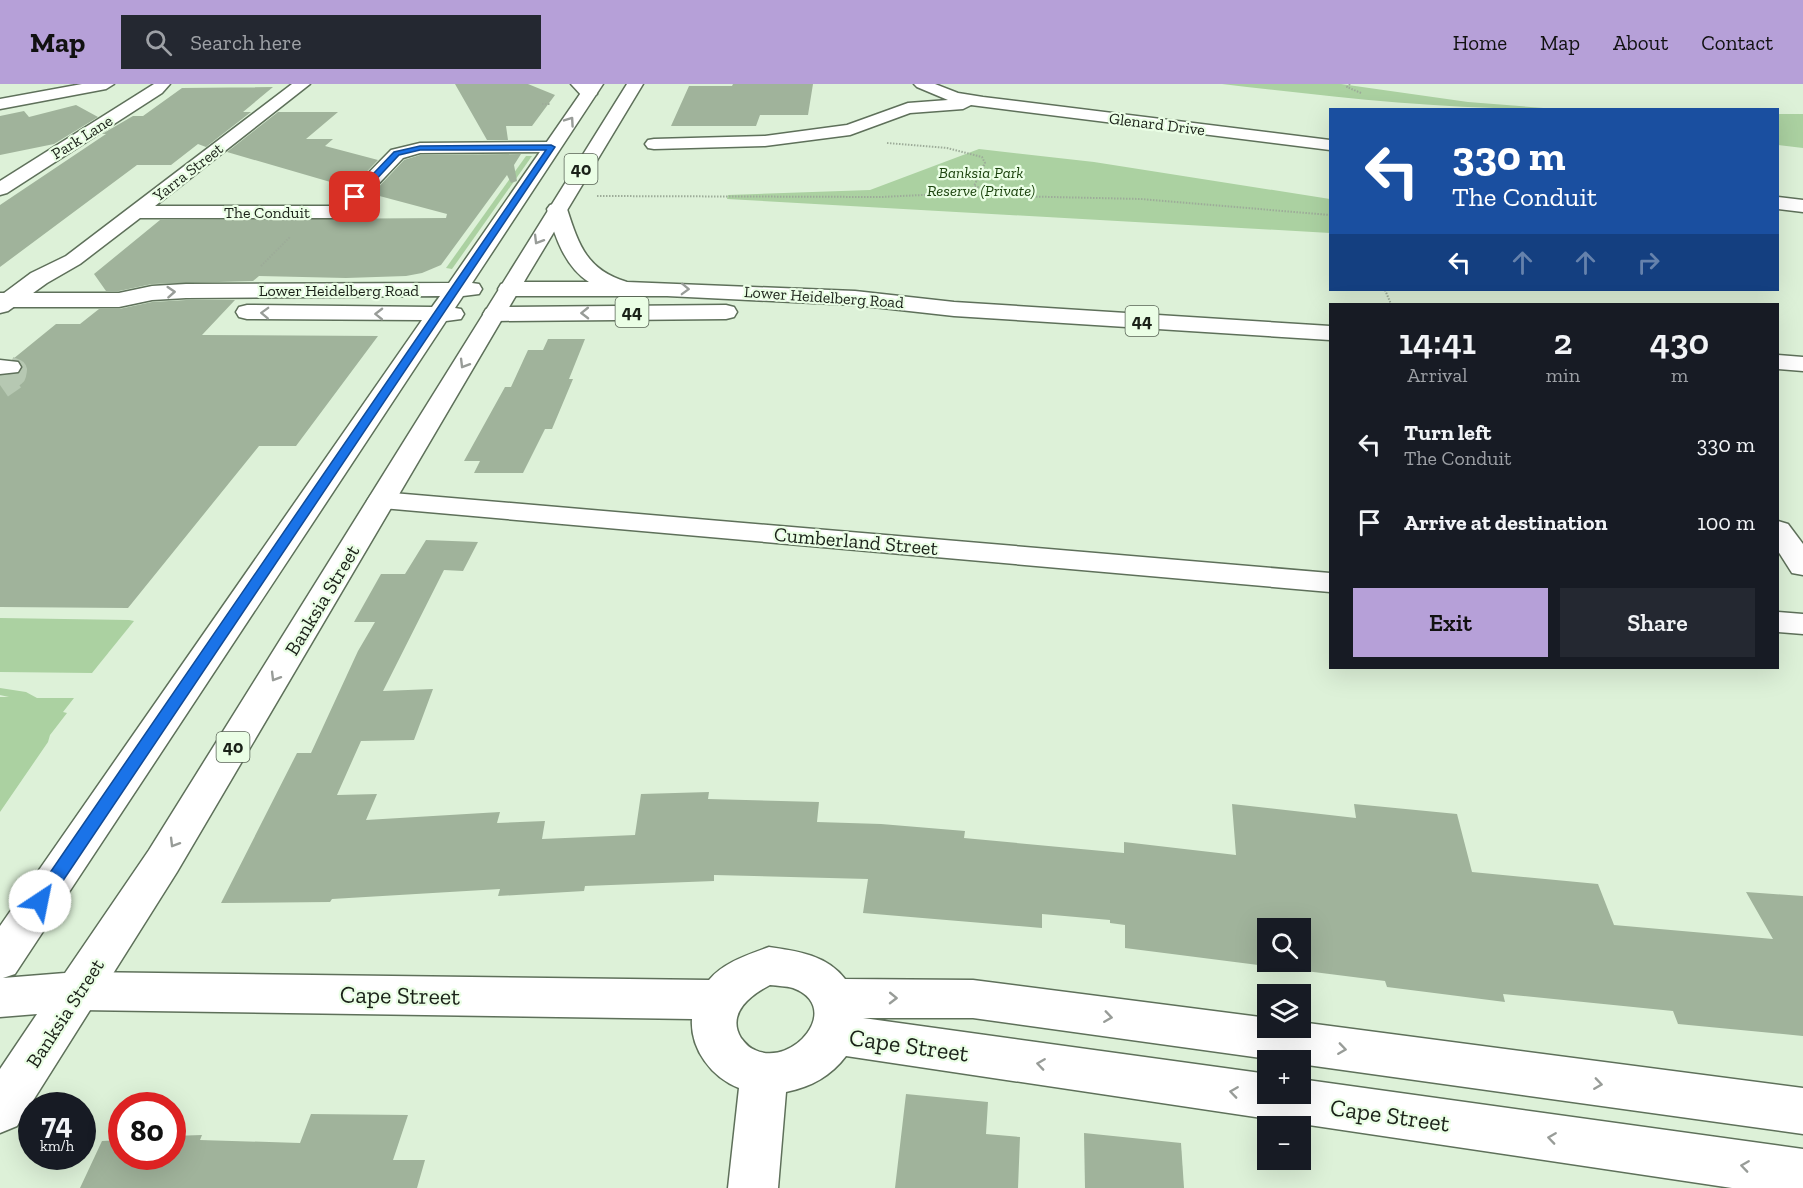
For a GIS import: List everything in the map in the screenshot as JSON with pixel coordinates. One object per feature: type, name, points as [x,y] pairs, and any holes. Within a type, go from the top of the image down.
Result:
[{"type":"main road","points":[[0,104],[106,84]]},
{"type":"main road","name":"Park Lane","points":[[0,189],[157,90],[162,84]]},
{"type":"main road","name":"Yarra Street","points":[[3,302],[48,272],[73,260],[302,84]]},
{"type":"main road","name":"Banksia Street","points":[[0,1110],[163,861],[635,84]]},
{"type":"main road","name":"Glenard Drive","points":[[909,108],[922,84],[954,97],[983,102],[1329,145]]},
{"type":"main road","name":"40","points":[[0,961],[551,147],[588,87]]},
{"type":"main road","name":"Glenard Drive","points":[[654,144],[765,141],[850,130],[909,108],[983,102]]},
{"type":"main road","name":"The Conduit","points":[[137,212],[341,212],[396,154],[406,150],[551,147]]},
{"type":"main road","points":[[1779,203],[1803,206]]},
{"type":"main road","points":[[557,209],[566,235],[583,269],[598,281],[626,288]]},
{"type":"main road","name":"Yarra Street","points":[[0,325],[63,273],[73,260]]},
{"type":"main road","name":"Lower Heidelberg Road","points":[[119,300],[151,307],[212,311],[446,302],[509,289],[626,288],[855,298],[954,309],[1329,333]]},
{"type":"main road","name":"Lower Heidelberg Road","points":[[3,302],[119,300],[169,291],[446,302],[494,314],[954,309]]},
{"type":"main road","points":[[1779,363],[1803,364]]},
{"type":"main road","name":"Cumberland Street","points":[[381,501],[1329,583]]},
{"type":"main road","points":[[1779,531],[1803,566]]},
{"type":"main road","points":[[1779,622],[1803,624]]},
{"type":"main road","points":[[769,966],[790,966],[808,971],[824,982],[834,1016],[824,1052],[806,1065],[786,1073],[764,1074],[746,1070],[731,1060],[720,1047],[715,1031],[714,1016],[721,1000],[732,984],[749,972],[769,966]]},
{"type":"main road","name":"Cape Street","points":[[0,998],[80,991],[721,1000]]},
{"type":"main road","name":"Cape Street","points":[[834,1016],[973,999],[1803,1111]]},
{"type":"main road","name":"Cape Street","points":[[834,1016],[1803,1174]]},
{"type":"main road","points":[[753,1188],[764,1074]]},
{"type":"path","points":[[1350,84],[1347,87],[1361,93]]},
{"type":"path","points":[[883,142],[942,146],[965,150],[982,157],[985,163],[974,186],[978,188]]},
{"type":"path","points":[[590,196],[860,197],[943,194],[978,188],[1008,196],[1141,199],[1329,215]]},
{"type":"path","points":[[257,271],[316,212]]},
{"type":"green space","points":[[1222,84],[1341,84],[1468,102],[1543,108],[1430,105]]},
{"type":"green space","points":[[1779,114],[1803,114],[1803,148],[1779,145]]},
{"type":"green space","name":"Banksia Park Reserve (Private)","points":[[979,149],[1094,162],[1329,199],[1329,233],[727,199],[728,195],[870,190]]},
{"type":"green space","points":[[526,156],[532,156],[452,269],[446,268]]},
{"type":"green space","points":[[0,618],[134,621],[92,673],[0,672]]},
{"type":"green space","points":[[0,688],[26,692],[37,698],[74,698],[63,712],[67,713],[0,812],[0,697],[9,697],[0,695]]},
{"type":"building","points":[[455,84],[528,84],[555,95],[532,126],[506,126],[508,140],[487,140]]},
{"type":"building","points":[[733,84],[813,84],[808,115],[760,115],[756,126],[671,126],[689,86],[732,86]]},
{"type":"building","points":[[273,87],[243,112],[251,112],[206,147],[198,144],[171,165],[137,165],[0,267],[0,205],[106,134],[102,134],[133,116],[143,116],[182,88]]},
{"type":"building","points":[[76,105],[98,117],[54,144],[0,155],[0,116],[24,111],[29,117]]},
{"type":"building","points":[[278,112],[338,112],[306,139],[333,139],[325,146],[378,160],[351,188],[227,152]]},
{"type":"building","points":[[521,154],[514,165],[517,181],[511,183],[507,175],[441,265],[422,273],[406,276],[346,278],[259,276],[253,281],[152,284],[119,291],[106,291],[94,274],[160,220],[446,218],[447,214],[372,194],[404,160],[420,155]]},
{"type":"building","points":[[235,300],[202,335],[378,336],[296,446],[259,446],[128,608],[0,607],[0,376],[20,373],[23,366],[20,361],[13,359],[56,324],[80,324],[99,309],[119,309],[152,302]]},
{"type":"building","points":[[548,339],[585,339],[569,379],[573,379],[552,429],[545,429],[523,473],[474,473],[480,461],[464,461],[505,387],[511,387],[528,350],[543,350]]},
{"type":"building","points":[[426,540],[478,542],[463,571],[444,570],[383,691],[433,689],[414,740],[361,741],[337,795],[377,794],[366,820],[500,812],[497,823],[545,821],[542,839],[635,835],[641,794],[709,792],[708,799],[819,802],[817,822],[881,824],[965,831],[964,838],[1124,853],[1124,842],[1236,855],[1232,804],[1356,818],[1354,804],[1457,814],[1472,872],[1598,884],[1614,925],[1773,939],[1746,892],[1803,896],[1803,1036],[1678,1024],[1673,1011],[1503,994],[1505,1002],[1387,987],[1385,981],[1311,972],[1311,918],[1257,918],[1257,965],[1125,948],[1125,925],[1110,923],[1110,920],[1042,914],[1042,928],[863,913],[868,879],[714,875],[714,881],[585,886],[584,891],[498,896],[500,889],[332,899],[330,902],[221,903],[297,753],[311,753],[358,651],[375,622],[354,622],[381,574],[405,574]]},
{"type":"building","points":[[906,1094],[988,1102],[986,1134],[1020,1137],[1018,1188],[895,1188]]},
{"type":"building","points":[[311,1114],[408,1115],[393,1160],[425,1160],[417,1188],[80,1188],[88,1170],[96,1170],[96,1154],[102,1141],[108,1141],[108,1170],[186,1170],[186,1136],[202,1135],[200,1140],[300,1143]]},
{"type":"building","points":[[1084,1133],[1181,1143],[1184,1188],[1085,1188]]},
{"type":"tunnel","points":[[9,367],[16,370],[15,375],[11,378]]},
{"type":"tunnel","points":[[0,385],[13,376]]},
{"type":"route","points":[[40,901],[551,147],[406,150],[396,154],[355,197]]}]
